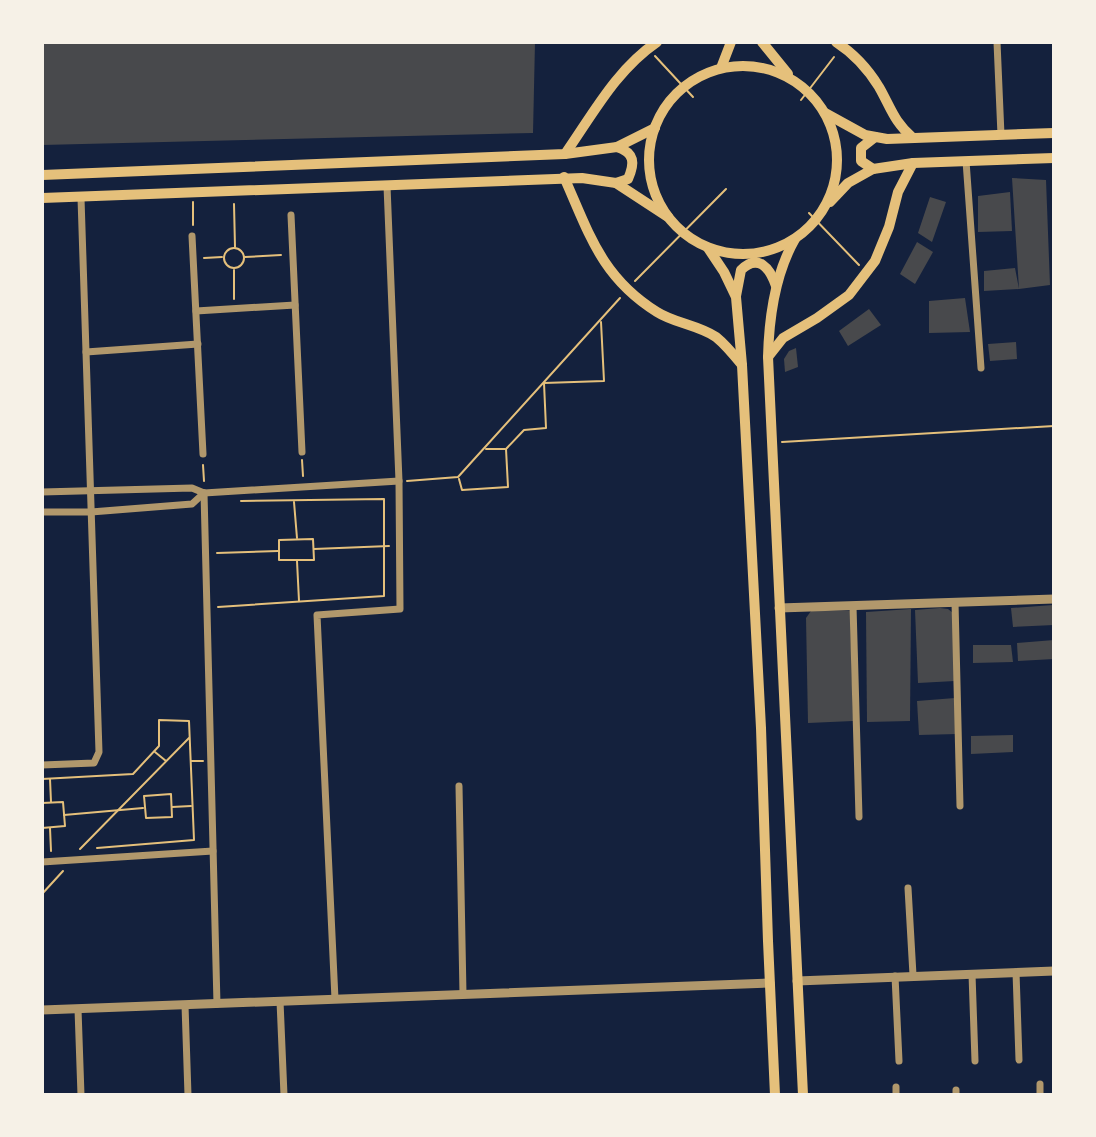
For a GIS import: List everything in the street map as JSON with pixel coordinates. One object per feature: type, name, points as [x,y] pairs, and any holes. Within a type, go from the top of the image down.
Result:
[{"type":"main road","points":[[721,68],[731,42]]},
{"type":"main road","points":[[762,42],[804,96],[818,102],[835,136],[838,160],[835,184],[825,206]]},
{"type":"main road","points":[[839,44],[864,66],[899,126],[914,138]]},
{"type":"main road","points":[[565,154],[606,92],[630,64],[652,45]]},
{"type":"main road","points":[[792,79],[757,66],[721,68],[701,75],[671,99],[654,128],[649,151],[650,174],[656,197],[668,217],[682,232],[708,248],[730,254],[752,254],[774,250],[795,239]]},
{"type":"main road","points":[[825,113],[859,132],[887,139],[1054,134]]},
{"type":"main road","points":[[42,175],[565,154],[617,146],[654,128]]},
{"type":"main road","points":[[873,169],[861,161],[861,148],[875,137]]},
{"type":"main road","points":[[42,198],[564,177],[616,183],[628,179],[634,166],[633,156],[617,146]]},
{"type":"main road","points":[[803,1095],[768,357],[771,317],[784,258],[813,216],[848,183],[873,169],[913,163],[1054,158]]},
{"type":"main road","points":[[768,357],[783,338],[849,295],[875,261],[889,227],[898,192],[913,163]]},
{"type":"main road","points":[[197,193],[201,170]]},
{"type":"main road","points":[[564,177],[587,234],[602,259],[627,290],[659,313],[715,337],[742,365]]},
{"type":"main road","points":[[616,183],[668,217]]},
{"type":"main road","points":[[708,248],[724,272],[736,298]]},
{"type":"main road","points":[[775,1095],[761,728],[742,365],[736,298],[741,270],[752,262],[766,265],[772,272],[777,288]]},
{"type":"street","points":[[997,42],[1000,135]]},
{"type":"street","points":[[966,161],[981,368]]},
{"type":"street","points":[[335,999],[317,615],[400,609],[399,481],[387,186]]},
{"type":"street","points":[[45,765],[94,763],[99,752],[81,198]]},
{"type":"street","points":[[290,215],[302,452]]},
{"type":"street","points":[[192,236],[203,454]]},
{"type":"street","points":[[196,311],[295,305]]},
{"type":"street","points":[[86,352],[198,344]]},
{"type":"street","points":[[42,492],[192,488],[204,493],[399,481]]},
{"type":"street","points":[[42,512],[91,512],[192,504],[204,493]]},
{"type":"street","points":[[204,493],[217,1004]]},
{"type":"street","points":[[779,608],[1054,599]]},
{"type":"street","points":[[955,602],[960,806]]},
{"type":"street","points":[[853,606],[859,817]]},
{"type":"street","points":[[460,786],[463,994]]},
{"type":"street","points":[[42,862],[213,851]]},
{"type":"street","points":[[908,888],[913,975]]},
{"type":"street","points":[[797,981],[1054,971]]},
{"type":"street","points":[[1016,972],[1019,1060]]},
{"type":"street","points":[[972,974],[975,1061]]},
{"type":"street","points":[[895,976],[899,1061]]},
{"type":"street","points":[[42,1010],[770,983]]},
{"type":"street","points":[[280,1001],[284,1095]]},
{"type":"street","points":[[185,1004],[188,1095]]},
{"type":"street","points":[[78,1009],[81,1095]]},
{"type":"street","points":[[1040,1084],[1040,1095]]},
{"type":"path","points":[[804,96],[839,44]]},
{"type":"path","points":[[652,45],[693,97]]},
{"type":"path","points":[[399,481],[458,477],[627,290],[726,189]]},
{"type":"path","points":[[192,236],[197,193]]},
{"type":"path","points":[[234,215],[235,248]]},
{"type":"path","points":[[813,216],[866,272]]},
{"type":"path","points":[[235,248],[241,251],[244,257],[240,266],[234,269],[227,267],[223,257],[226,251],[235,248]]},
{"type":"path","points":[[244,257],[279,255]]},
{"type":"path","points":[[199,258],[223,257]]},
{"type":"path","points":[[234,269],[234,303]]},
{"type":"path","points":[[544,383],[604,381],[600,321]]},
{"type":"path","points":[[458,477],[461,490],[508,488],[506,449],[524,430],[546,428],[544,383]]},
{"type":"path","points":[[770,443],[1054,426]]},
{"type":"path","points":[[484,449],[506,449]]},
{"type":"path","points":[[302,452],[303,487]]},
{"type":"path","points":[[203,454],[204,493]]},
{"type":"path","points":[[215,607],[384,596],[384,499],[241,501]]},
{"type":"path","points":[[294,501],[297,540]]},
{"type":"path","points":[[313,539],[313,549],[314,560],[279,560],[279,540],[313,539]]},
{"type":"path","points":[[313,549],[386,546]]},
{"type":"path","points":[[215,553],[279,551]]},
{"type":"path","points":[[297,560],[299,602]]},
{"type":"path","points":[[42,779],[133,774],[159,746],[159,720],[189,720],[190,737],[192,806],[194,840],[79,849],[190,737]]},
{"type":"path","points":[[155,751],[166,761]]},
{"type":"path","points":[[45,765],[50,779],[51,803]]},
{"type":"path","points":[[171,794],[172,817],[146,818],[145,808],[145,796],[171,794]]},
{"type":"path","points":[[42,803],[63,802],[65,826],[42,828]]},
{"type":"path","points":[[171,807],[192,806]]},
{"type":"path","points":[[64,815],[145,808]]},
{"type":"path","points":[[42,852],[51,852],[50,827]]},
{"type":"path","points":[[42,894],[74,860]]},
{"type":"building","points":[[42,42],[535,42],[533,133],[42,145]]},
{"type":"building","points":[[1012,178],[1046,180],[1050,285],[1019,289]]},
{"type":"building","points":[[1010,192],[1012,231],[978,232],[978,196]]},
{"type":"building","points":[[930,197],[946,202],[932,242],[918,233]]},
{"type":"building","points":[[917,242],[933,252],[915,284],[900,274]]},
{"type":"building","points":[[1015,268],[1019,289],[984,291],[984,271]]},
{"type":"building","points":[[965,298],[970,332],[929,333],[929,301]]},
{"type":"building","points":[[869,309],[881,325],[848,346],[839,331]]},
{"type":"building","points":[[1016,342],[1017,359],[990,361],[988,344]]},
{"type":"building","points":[[796,348],[798,367],[785,372],[784,359],[789,351]]},
{"type":"building","points":[[1053,605],[1054,625],[1013,627],[1011,608]]},
{"type":"building","points":[[940,608],[953,613],[955,681],[918,683],[915,610]]},
{"type":"building","points":[[911,609],[910,721],[867,722],[866,612]]},
{"type":"building","points":[[811,611],[850,611],[853,721],[808,723],[806,618]]},
{"type":"building","points":[[1054,640],[1054,659],[1018,661],[1017,643]]},
{"type":"building","points":[[973,645],[1011,645],[1013,662],[973,663]]},
{"type":"building","points":[[955,698],[957,734],[919,735],[917,701]]},
{"type":"building","points":[[1013,735],[1013,752],[971,754],[971,736]]}]
